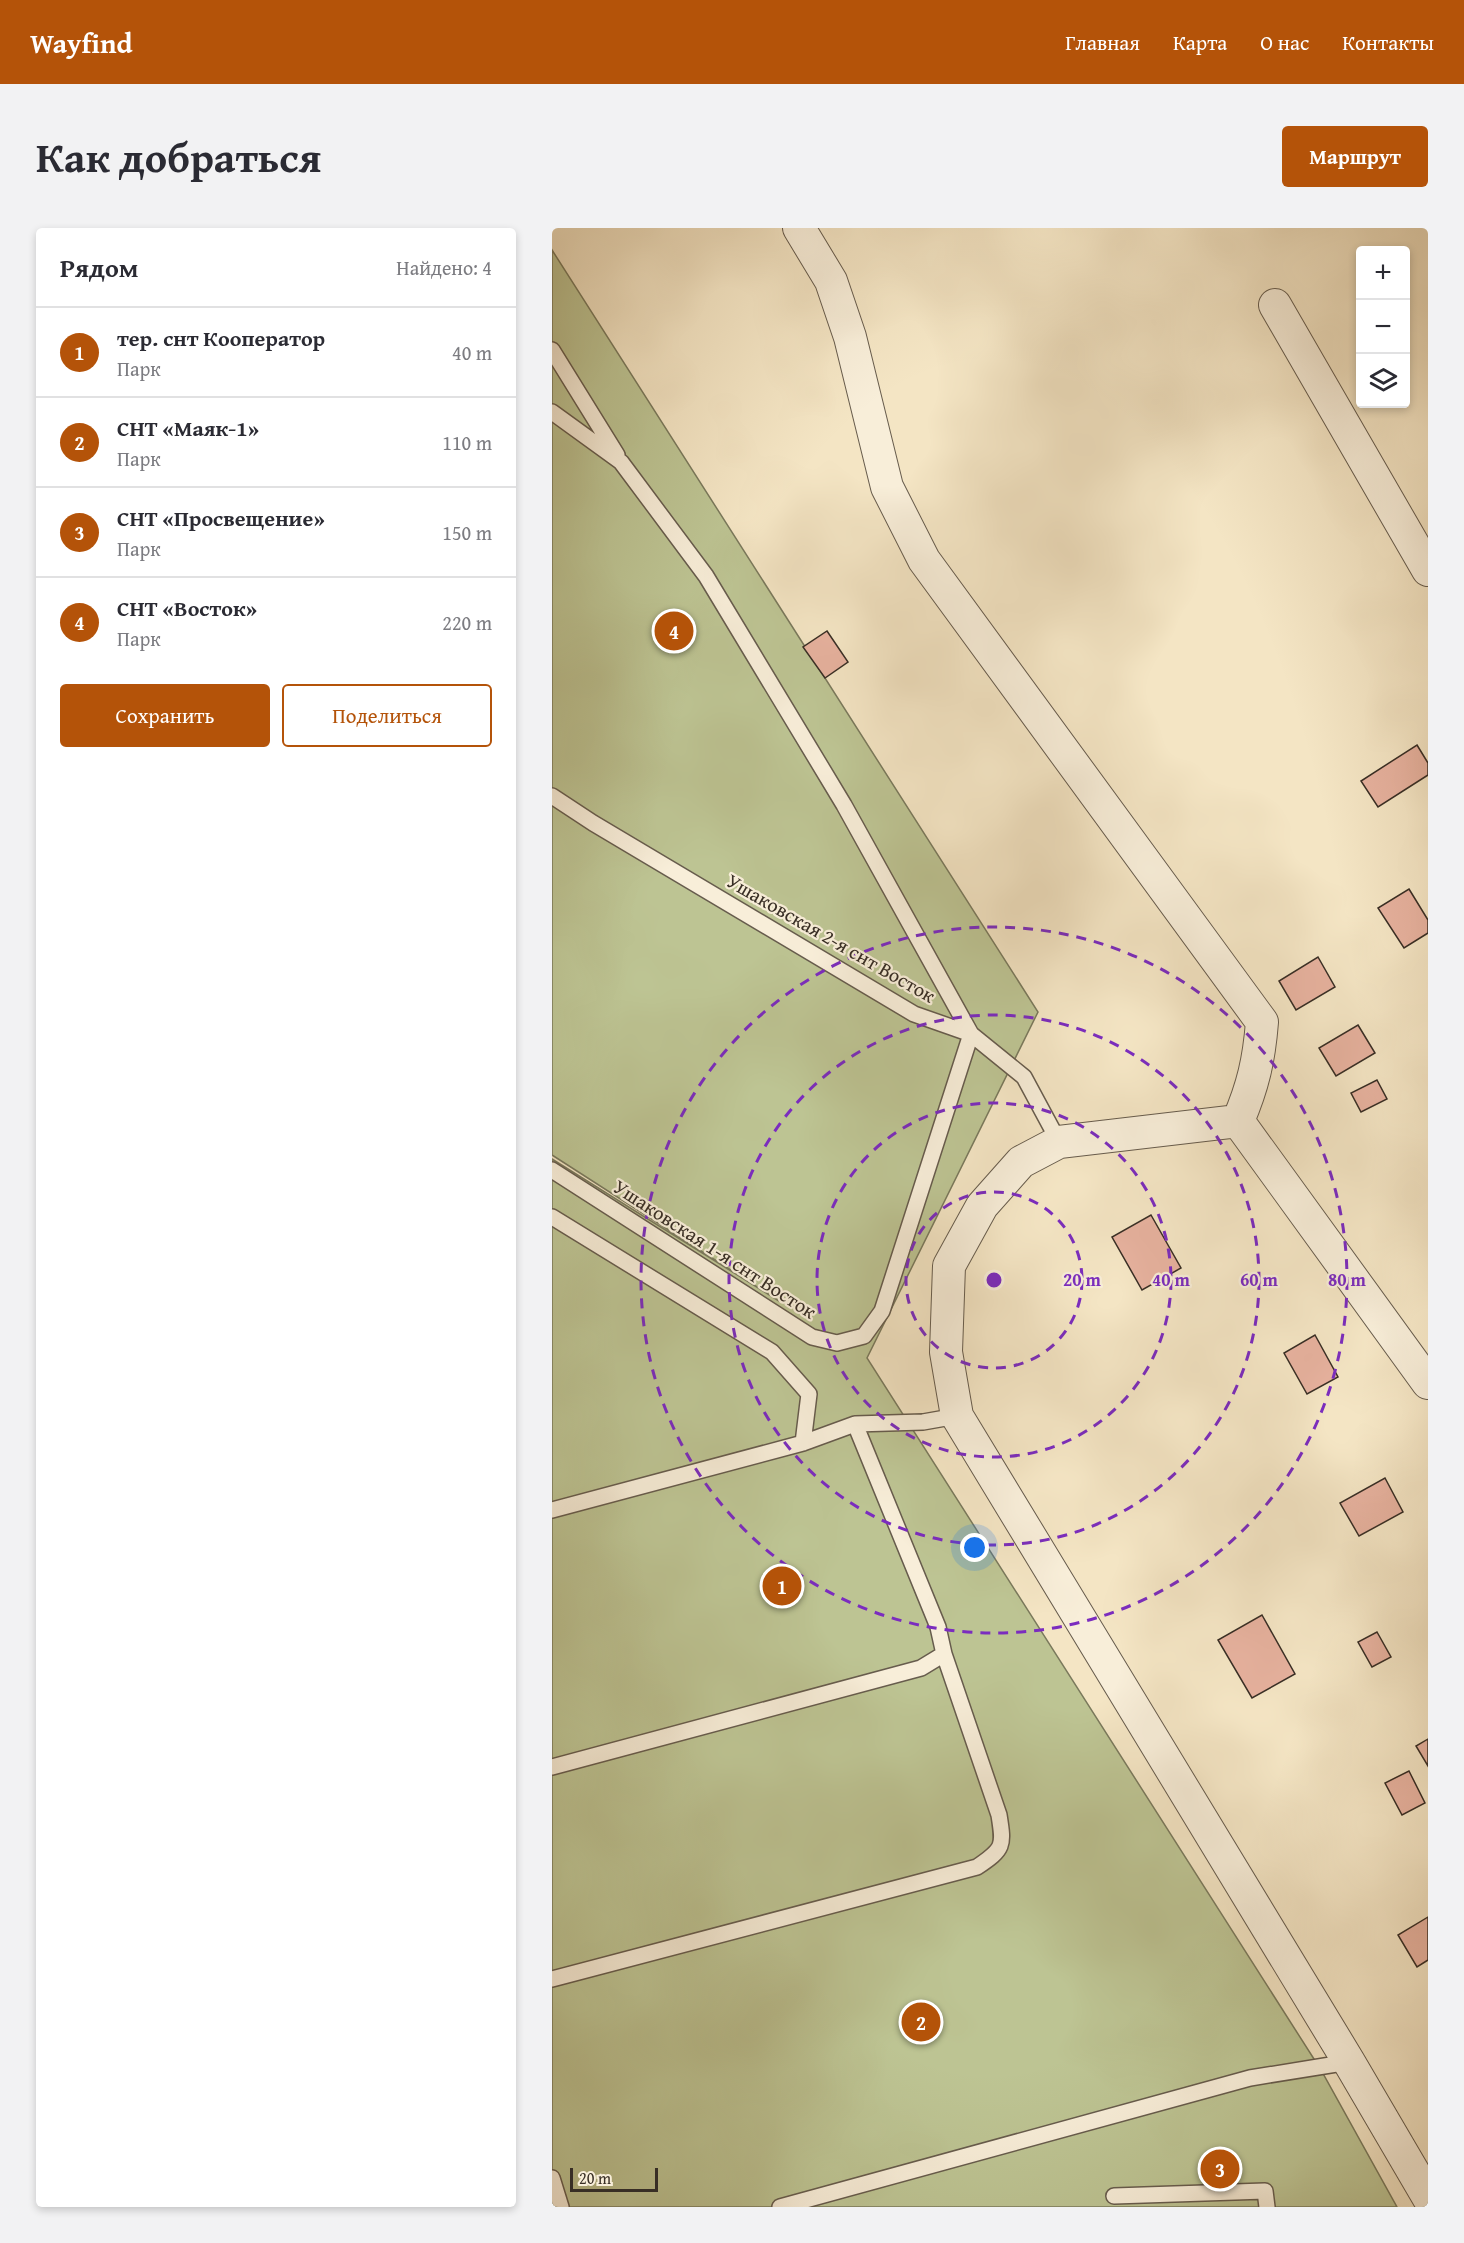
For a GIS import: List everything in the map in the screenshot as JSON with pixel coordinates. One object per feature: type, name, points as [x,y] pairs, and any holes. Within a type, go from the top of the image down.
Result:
[{"type":"street","points":[[799,228],[831,281],[850,337],[887,487],[924,560],[1262,1022],[1260,1051],[1252,1087],[1238,1121]]},
{"type":"street","points":[[1275,305],[1428,570]]},
{"type":"street","points":[[1238,1121],[1059,1142],[1021,1162],[982,1206],[949,1266],[946,1352],[957,1416],[1349,2062],[1428,2197]]},
{"type":"street","points":[[1238,1121],[1428,1383]]},
{"type":"lane","points":[[552,350],[621,462],[706,576],[844,805],[971,1034]]},
{"type":"lane","points":[[552,412],[621,462]]},
{"type":"lane","name":"Ушаковская 2-я снт Восток","points":[[552,795],[593,823],[914,1014],[971,1034],[1024,1077],[1059,1142]]},
{"type":"lane","name":"Ушаковская 1-я снт Восток","points":[[552,1170],[812,1337],[837,1343],[864,1335],[882,1311],[971,1034]]},
{"type":"lane","points":[[552,1217],[772,1352],[809,1394],[803,1443]]},
{"type":"lane","points":[[552,1510],[803,1443],[855,1424],[923,1422],[957,1416]]},
{"type":"lane","points":[[552,1979],[977,1867],[994,1856],[1003,1841],[999,1815],[944,1654],[938,1627],[855,1424]]},
{"type":"lane","points":[[552,1767],[921,1668],[944,1654]]},
{"type":"lane","points":[[780,2207],[799,2204],[1250,2078],[1349,2062]]},
{"type":"lane","points":[[552,2178],[561,2207]]},
{"type":"lane","points":[[1114,2196],[1265,2191],[1267,2207]]},
{"type":"green space","points":[[552,250],[1038,1012],[867,1358],[1321,2070],[1397,2207],[552,2207],[552,1159],[779,1301],[552,1155]]},
{"type":"building","points":[[827,631],[848,662],[825,678],[803,647]]},
{"type":"building","points":[[1417,745],[1428,763],[1428,775],[1378,807],[1361,781]]},
{"type":"building","points":[[1409,889],[1428,920],[1428,933],[1404,948],[1378,908]]},
{"type":"building","points":[[1318,957],[1335,987],[1296,1010],[1279,981]]},
{"type":"building","points":[[1358,1025],[1375,1053],[1336,1076],[1319,1048]]},
{"type":"building","points":[[1377,1080],[1387,1099],[1361,1112],[1351,1093]]},
{"type":"building","points":[[1151,1215],[1181,1268],[1142,1290],[1112,1237]]},
{"type":"building","points":[[1315,1335],[1338,1377],[1307,1394],[1284,1353]]},
{"type":"building","points":[[1385,1478],[1403,1512],[1359,1536],[1340,1503]]},
{"type":"building","points":[[1262,1615],[1295,1674],[1252,1698],[1218,1640]]},
{"type":"building","points":[[1377,1632],[1391,1657],[1372,1667],[1358,1642]]},
{"type":"building","points":[[1428,1739],[1428,1766],[1416,1746]]},
{"type":"building","points":[[1409,1771],[1425,1803],[1402,1815],[1385,1783]]},
{"type":"building","points":[[1428,1917],[1428,1960],[1417,1967],[1398,1935]]},
{"type":"place","name":"СНТ «Восток»","points":[[674,631]]},
{"type":"place","name":"тер. снт Кооператор","points":[[782,1586]]},
{"type":"place","name":"СНТ «Маяк-1»","points":[[921,2022]]},
{"type":"place","name":"СНТ «Просвещение»","points":[[1220,2169]]}]
